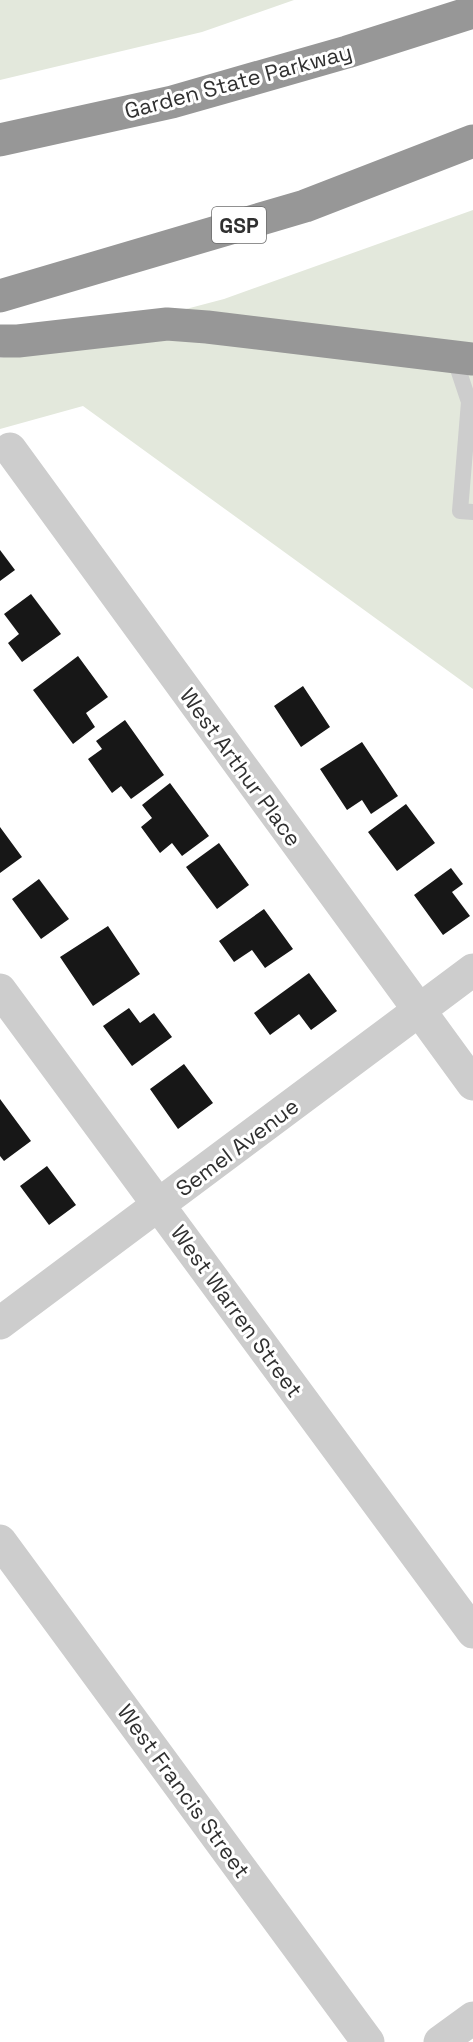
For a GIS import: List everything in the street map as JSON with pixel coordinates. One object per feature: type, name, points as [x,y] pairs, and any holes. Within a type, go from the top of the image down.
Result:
[{"type":"highway","name":"Garden State Parkway","points":[[0,140],[172,102],[347,52],[473,12]]},
{"type":"highway","name":"GSP","points":[[0,296],[305,206],[473,141]]},
{"type":"highway","points":[[0,341],[18,342],[167,324],[219,328],[463,358]]},
{"type":"street","name":"West Arthur Place","points":[[10,449],[473,1084]]},
{"type":"street","name":"Semel Avenue","points":[[0,1323],[473,970]]},
{"type":"street","name":"West Warren Street","points":[[0,990],[473,1632]]},
{"type":"street","name":"West Francis Street","points":[[0,1541],[368,2042]]},
{"type":"street","points":[[440,2042],[473,2018]]},
{"type":"lane","points":[[463,358],[471,402],[466,512]]},
{"type":"shaded area","points":[[0,0],[294,0],[202,32],[0,80]]},
{"type":"shaded area","points":[[473,210],[473,689],[83,406],[0,429],[0,358],[224,299]]},
{"type":"building","points":[[0,550],[15,570],[0,581]]},
{"type":"building","points":[[31,594],[61,634],[22,662],[8,643],[19,634],[4,614]]},
{"type":"building","points":[[78,656],[108,697],[86,713],[95,727],[73,744],[33,690]]},
{"type":"building","points":[[303,686],[330,727],[301,747],[274,706]]},
{"type":"building","points":[[125,720],[164,775],[131,799],[121,786],[112,793],[88,759],[102,749],[96,741]]},
{"type":"building","points":[[362,742],[398,796],[371,814],[362,800],[347,810],[320,769]]},
{"type":"building","points":[[170,783],[209,836],[182,856],[172,843],[160,853],[141,827],[152,818],[142,805]]},
{"type":"building","points":[[406,804],[435,843],[397,871],[368,832]]},
{"type":"building","points":[[0,827],[22,857],[0,873]]},
{"type":"building","points":[[219,843],[249,885],[217,909],[186,867]]},
{"type":"building","points":[[451,868],[463,884],[452,892],[470,916],[443,935],[414,895]]},
{"type":"building","points":[[39,879],[69,919],[41,939],[12,899]]},
{"type":"building","points":[[264,909],[293,949],[265,968],[252,950],[234,962],[219,941]]},
{"type":"building","points":[[108,926],[140,974],[93,1006],[60,957]]},
{"type":"building","points":[[309,973],[337,1011],[311,1030],[299,1014],[270,1035],[254,1013]]},
{"type":"building","points":[[129,1008],[140,1023],[154,1013],[172,1037],[132,1066],[103,1026]]},
{"type":"building","points":[[184,1064],[213,1103],[178,1129],[150,1089]]},
{"type":"building","points":[[0,1099],[31,1141],[4,1161],[0,1156]]},
{"type":"building","points":[[47,1166],[76,1205],[49,1225],[20,1186]]}]
